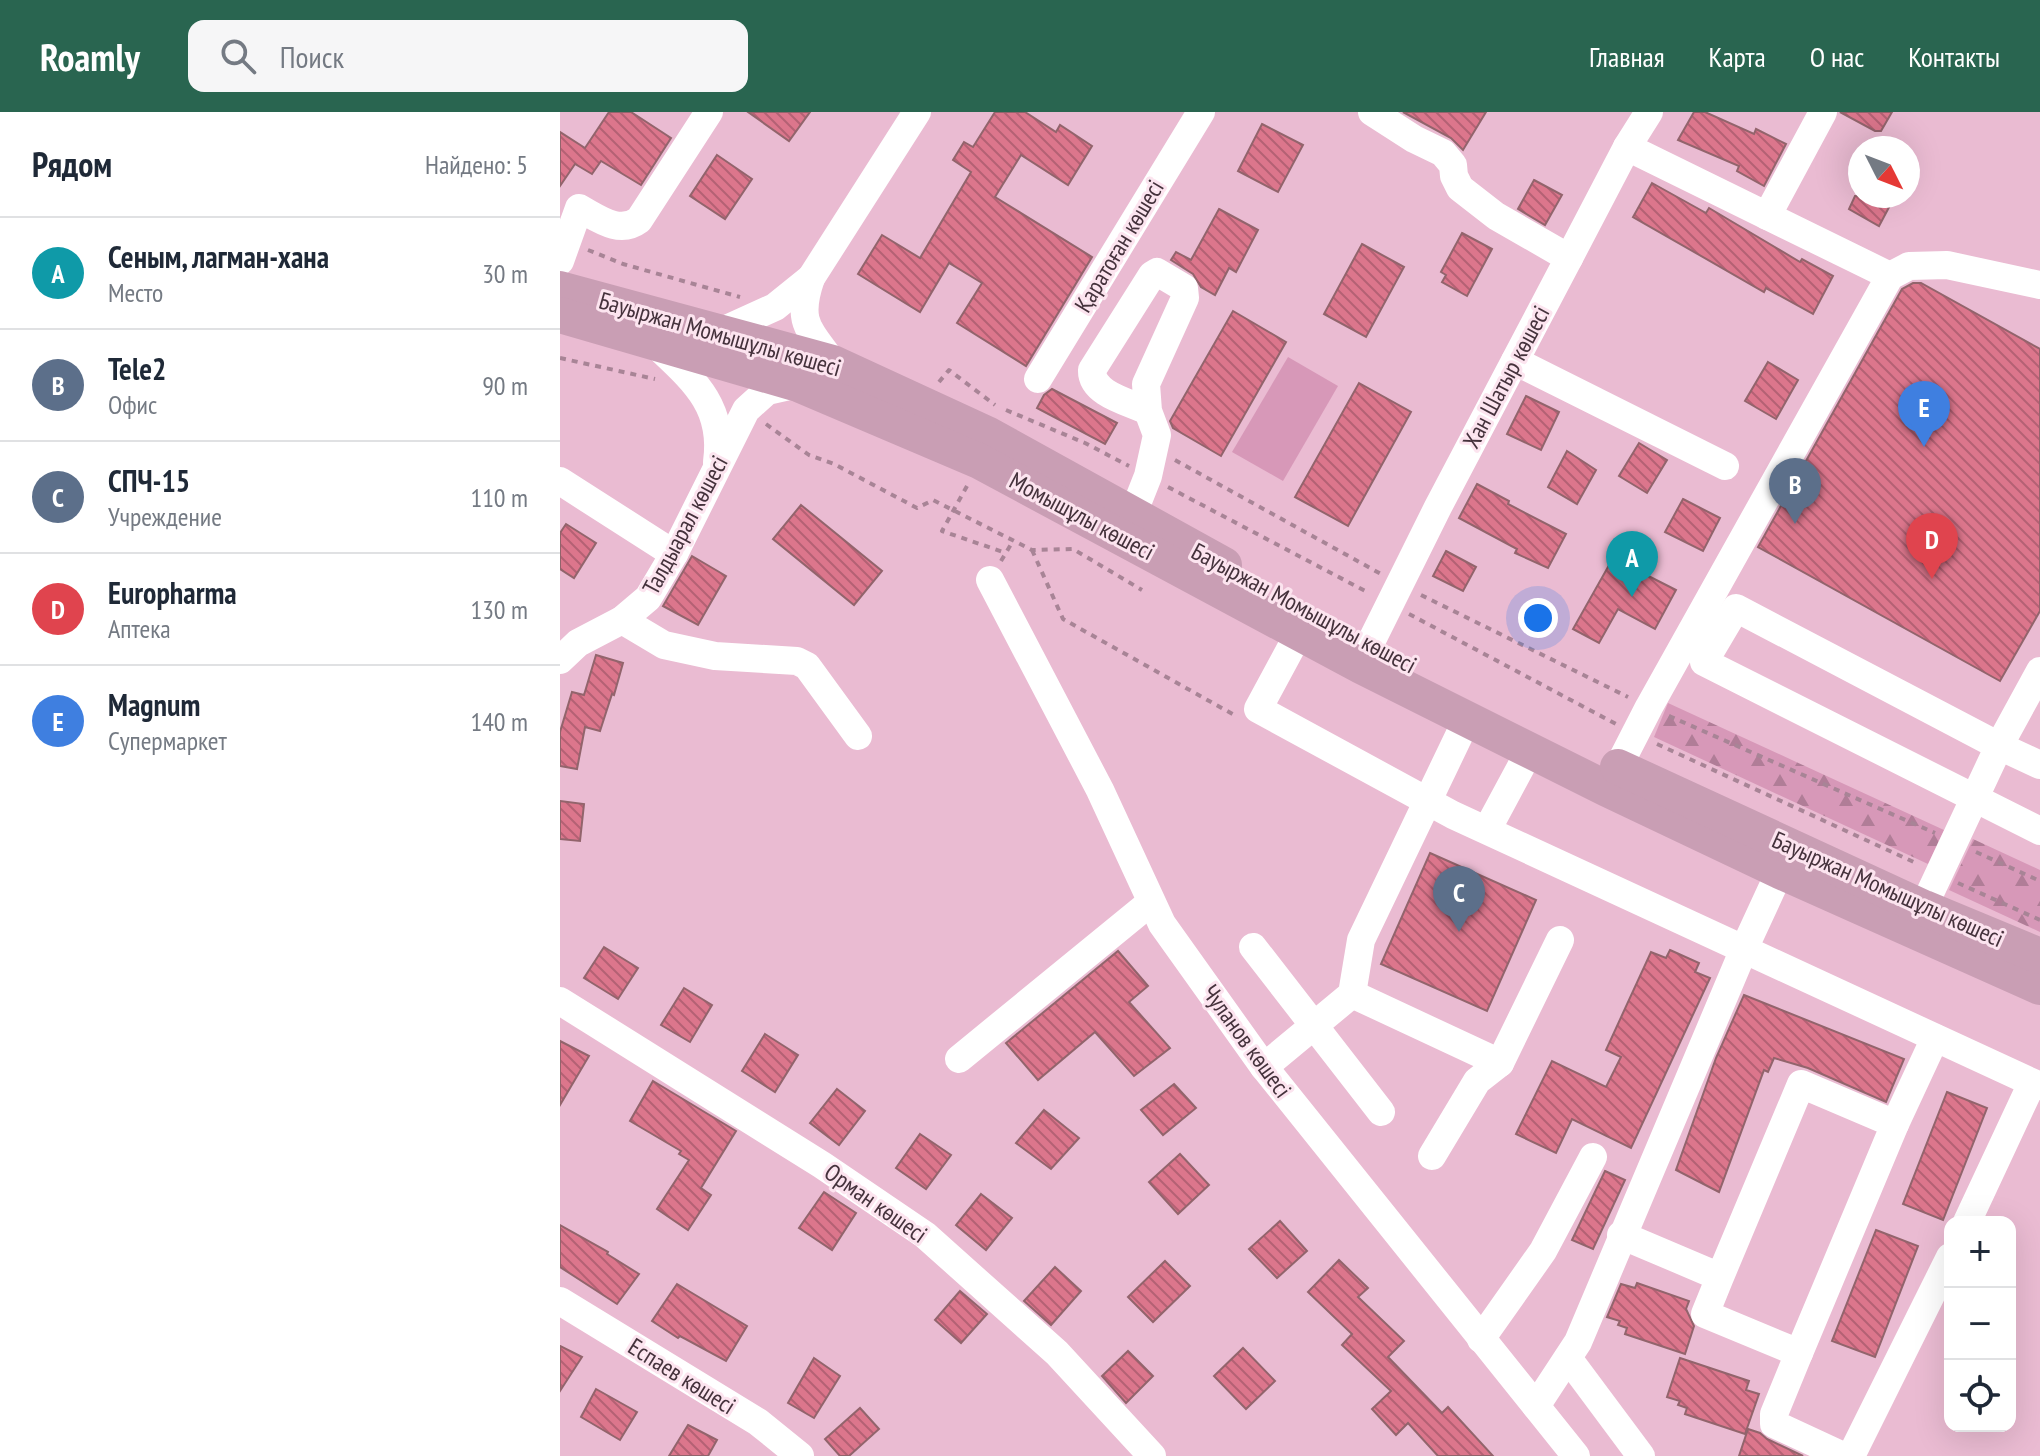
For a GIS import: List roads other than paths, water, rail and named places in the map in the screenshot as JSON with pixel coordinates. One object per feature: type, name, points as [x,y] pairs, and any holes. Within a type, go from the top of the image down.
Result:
[{"type":"main road","points":[[562,256],[660,330]]},
{"type":"main road","name":"Бауыржан Момышұлы көшесі","points":[[560,289],[660,330],[722,331],[833,363],[987,434],[1780,871],[2040,956]]},
{"type":"main road","points":[[560,315],[660,330]]},
{"type":"main road","name":"Момышұлы көшесі","points":[[660,330],[798,384],[979,461],[1299,633],[1530,750]]},
{"type":"main road","name":"Бауыржан Момышұлы көшесі","points":[[1530,750],[1612,778],[1918,918],[2040,987]]},
{"type":"street","points":[[562,256],[569,203],[614,226],[630,226],[639,220],[709,112]]},
{"type":"street","points":[[833,363],[808,328],[803,315],[804,299],[811,278],[917,112]]},
{"type":"street","name":"Қаратоған көшесі","points":[[1038,379],[1201,112]]},
{"type":"street","points":[[1372,112],[1443,153],[1453,165],[1460,188],[1496,216],[1569,258]]},
{"type":"street","name":"Хан Шатыр көшесі","points":[[1369,646],[1438,507],[1627,147],[1649,112]]},
{"type":"street","points":[[1767,216],[1823,112]]},
{"type":"street","points":[[1627,147],[1890,276]]},
{"type":"street","points":[[1612,778],[1649,707],[1693,656],[1725,601],[1890,276],[1909,266],[1947,265],[2040,285]]},
{"type":"street","points":[[1133,514],[1157,466],[1157,435],[1148,411],[1146,384],[1185,298],[1184,288],[1157,272],[1152,275],[1092,370],[1092,379],[1097,387],[1148,411]]},
{"type":"street","points":[[722,331],[784,301],[811,278]]},
{"type":"street","points":[[660,330],[702,392],[718,429],[715,471]]},
{"type":"street","points":[[1515,361],[1725,466]]},
{"type":"street","name":"Талдыарал көшесі","points":[[560,660],[578,643],[622,620],[648,598],[674,554],[746,410],[767,391],[798,384]]},
{"type":"street","points":[[560,481],[674,554]]},
{"type":"street","name":"Чуланов көшесі","points":[[990,580],[1100,790],[1162,924],[1264,1067],[1576,1456]]},
{"type":"street","points":[[1725,601],[2040,765]]},
{"type":"street","points":[[622,620],[664,645],[715,656],[797,661],[807,666],[858,736]]},
{"type":"street","points":[[1299,633],[1258,709],[1487,830],[2036,1084],[1970,1216]]},
{"type":"street","points":[[1693,656],[2040,831]]},
{"type":"street","points":[[1918,918],[1999,746],[2036,689]]},
{"type":"street","points":[[1264,1067],[1352,994],[1361,940],[1467,719]]},
{"type":"street","points":[[1487,830],[1530,750]]},
{"type":"street","points":[[1536,1406],[1578,1342],[1621,1235],[1780,871]]},
{"type":"street","points":[[959,1059],[1151,902]]},
{"type":"street","points":[[1432,1156],[1477,1081],[1500,1063],[1560,940]]},
{"type":"street","points":[[1253,947],[1381,1112]]},
{"type":"street","points":[[1352,994],[1500,1063]]},
{"type":"street","name":"Орман көшесі","points":[[560,1001],[809,1157],[925,1235],[1057,1353],[1152,1456]]},
{"type":"street","points":[[1843,1456],[1774,1424],[1774,1414],[1895,1124],[1935,1038]]},
{"type":"street","points":[[1799,1353],[1705,1314],[1720,1277],[1801,1084],[1895,1124]]},
{"type":"street","points":[[1481,1339],[1543,1251],[1593,1157]]},
{"type":"street","points":[[1621,1235],[1720,1277]]},
{"type":"street","points":[[1851,1456],[1944,1269]]},
{"type":"street","name":"Еспаев көшесі","points":[[560,1301],[758,1422],[800,1456]]},
{"type":"street","points":[[1568,1358],[1641,1456]]},
{"type":"place","name":"Magnum","points":[[1924,447]]},
{"type":"place","name":"Tele2","points":[[1795,524]]},
{"type":"place","name":"Europharma","points":[[1932,579]]},
{"type":"place","name":"Сеным, лагман-хана","points":[[1632,597]]},
{"type":"place","name":"СПЧ-15","points":[[1459,932]]}]
